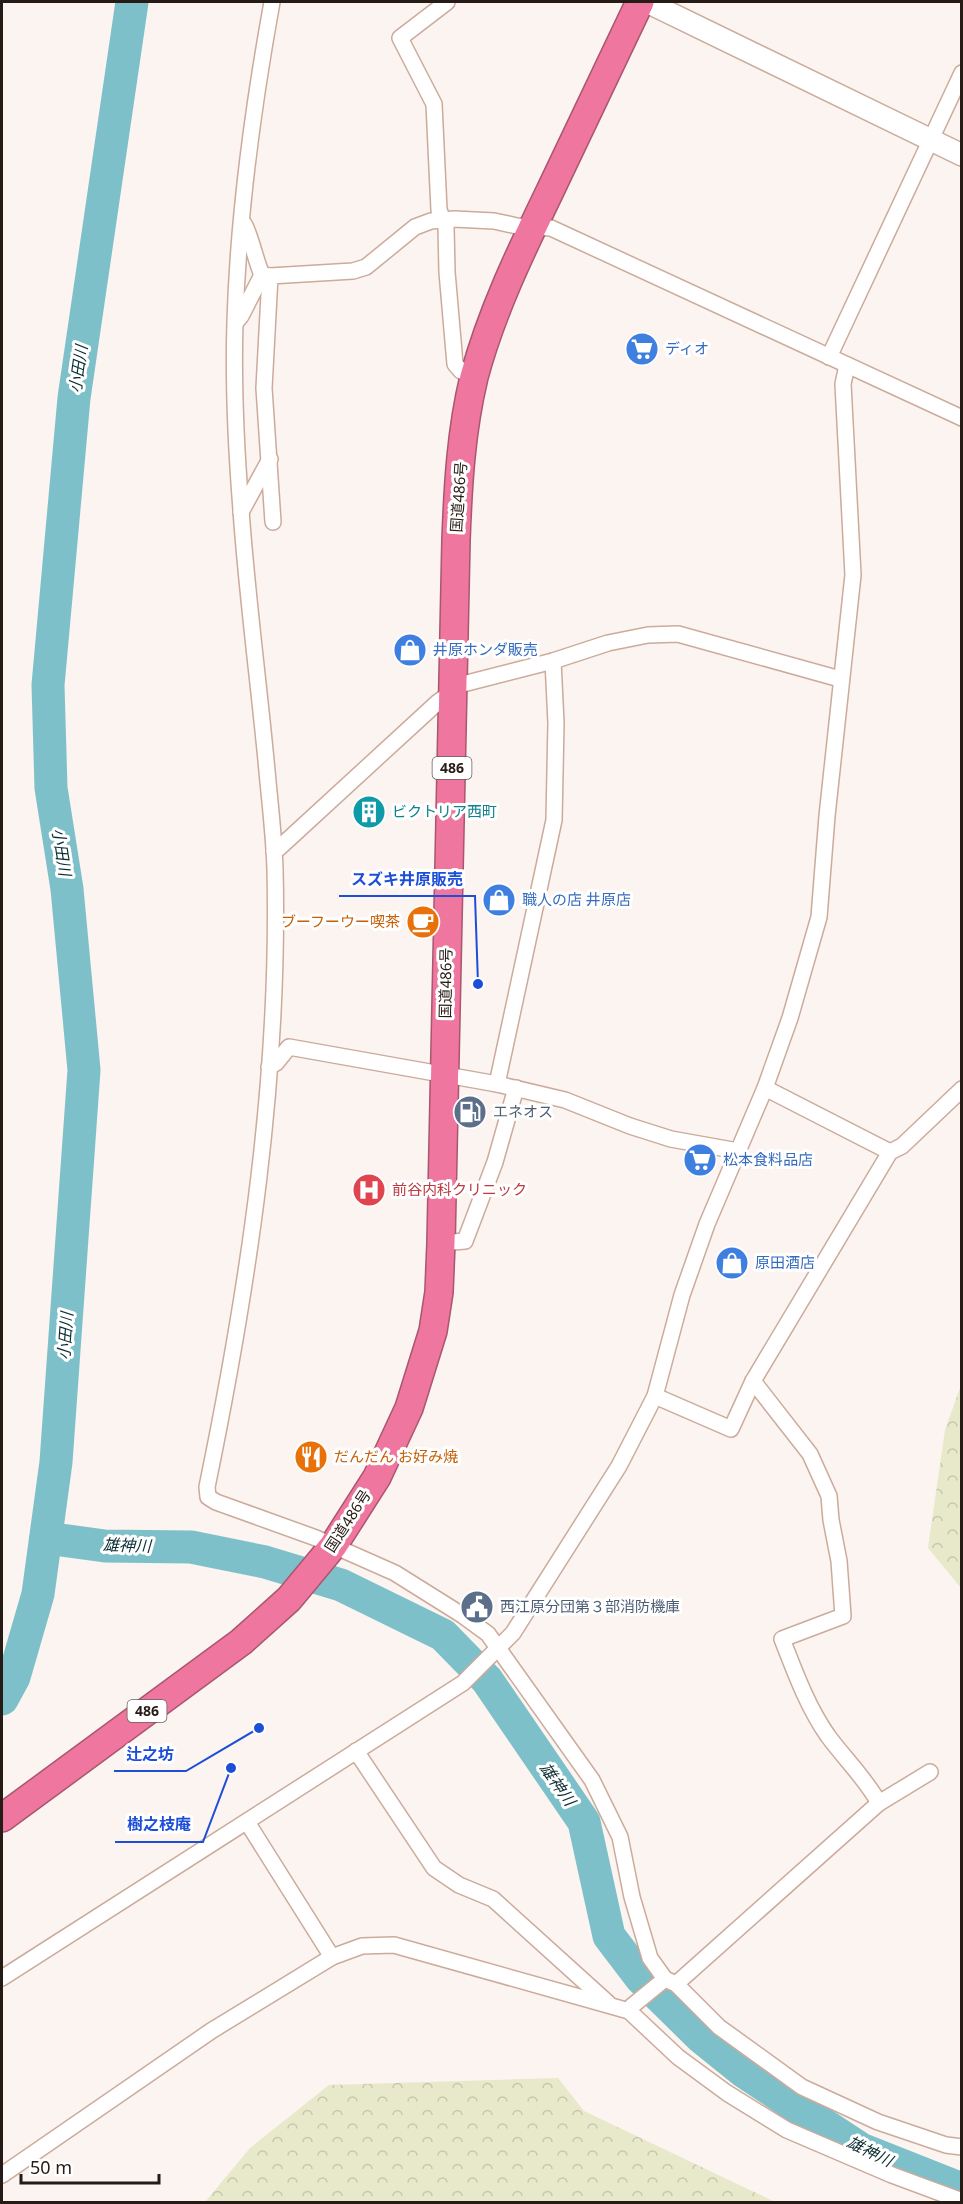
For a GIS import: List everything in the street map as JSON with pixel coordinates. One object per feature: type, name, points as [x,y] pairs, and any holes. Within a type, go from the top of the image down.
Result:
[{"type":"highway","name":"国道486号","points":[[2,1818],[241,1642],[289,1599],[331,1550],[377,1477],[409,1408],[433,1331],[439,1292],[458,481],[465,423],[475,376],[497,307],[532,227],[640,2]]},
{"type":"street","points":[[272,2],[247,155],[235,322],[235,407],[241,512],[274,851],[274,962],[262,1164],[232,1368],[207,1487],[208,1497],[331,1550],[395,1573],[488,1634],[496,1651],[592,1780],[620,1837],[632,1897],[650,1958],[666,1983],[720,2027],[802,2087],[878,2122],[946,2145],[962,2147]]},
{"type":"street","points":[[447,2],[399,38],[434,104],[439,210],[446,227],[447,272],[455,364],[461,371],[475,376]]},
{"type":"street","points":[[646,2],[962,155]]},
{"type":"street","points":[[829,357],[932,140],[956,99],[962,73]]},
{"type":"street","points":[[266,275],[366,267],[415,227],[431,220],[494,221],[517,226],[551,228],[962,418]]},
{"type":"street","points":[[241,222],[248,230],[252,248],[266,275],[264,388],[273,522]]},
{"type":"street","points":[[235,322],[266,275]]},
{"type":"street","points":[[2,1978],[463,1683],[513,1633],[619,1466],[655,1396],[682,1295],[707,1224],[765,1088],[790,1018],[819,917],[840,679],[853,575],[843,384],[847,365]]},
{"type":"street","points":[[241,512],[270,459]]},
{"type":"street","points":[[274,851],[438,702],[463,684],[553,661],[608,643],[648,635],[678,634],[840,679]]},
{"type":"street","points":[[497,1084],[554,819],[556,723],[553,661]]},
{"type":"street","points":[[269,1067],[276,1063],[289,1047],[444,1074],[565,1100],[630,1126],[671,1139],[738,1151]]},
{"type":"street","points":[[441,1243],[465,1241],[495,1162],[516,1088]]},
{"type":"street","points":[[765,1088],[890,1152]]},
{"type":"street","points":[[655,1396],[731,1429],[753,1381],[890,1152],[902,1146],[962,1089]]},
{"type":"street","points":[[753,1381],[810,1455],[830,1496],[831,1520],[839,1561],[843,1616],[783,1639],[805,1697],[828,1735],[867,1781],[879,1803]]},
{"type":"street","points":[[356,1751],[434,1868],[459,1886],[494,1899],[610,2005]]},
{"type":"street","points":[[630,2008],[666,1983],[879,1803],[930,1772]]},
{"type":"street","points":[[247,1822],[332,1957]]},
{"type":"street","points":[[2,2175],[211,2031],[332,1957],[362,1946],[394,1945],[610,2005],[630,2008],[678,2057],[718,2087],[787,2130],[892,2175],[962,2201]]},
{"type":"green space","points":[[961,1385],[961,1588],[928,1548],[945,1430]]},
{"type":"green space","points":[[558,2078],[584,2111],[775,2202],[205,2202],[250,2148],[329,2085]]},
{"type":"waterway","name":"小田川","points":[[2,1699],[14,1677],[38,1594],[56,1462],[84,1070],[67,889],[51,788],[48,685],[74,398],[132,2]]},
{"type":"waterway","name":"雄神川","points":[[46,1538],[105,1546],[191,1547],[265,1562],[341,1585],[443,1635],[487,1680],[584,1822],[609,1936],[641,1978],[702,2038],[743,2071],[791,2103],[861,2149],[962,2189]]},
{"type":"place","name":"ディオ","points":[[642,349]]},
{"type":"place","name":"井原ホンダ販売","points":[[410,650]]},
{"type":"place","name":"ビクトリア西町","points":[[369,812]]},
{"type":"place","name":"職人の店 井原店","points":[[499,900]]},
{"type":"place","name":"ブーフーウー喫茶","points":[[423,922]]},
{"type":"place","name":"スズキ井原販売","points":[[478,984]]},
{"type":"place","name":"エネオス","points":[[470,1112]]},
{"type":"place","name":"松本食料品店","points":[[700,1160]]},
{"type":"place","name":"前谷内科クリニック","points":[[369,1190]]},
{"type":"place","name":"原田酒店","points":[[732,1263]]},
{"type":"place","name":"だんだん お好み焼","points":[[311,1457]]},
{"type":"place","name":"西江原分団第３部消防機庫","points":[[477,1607]]},
{"type":"place","name":"辻之坊","points":[[259,1728]]},
{"type":"place","name":"樹之枝庵","points":[[231,1768]]}]
